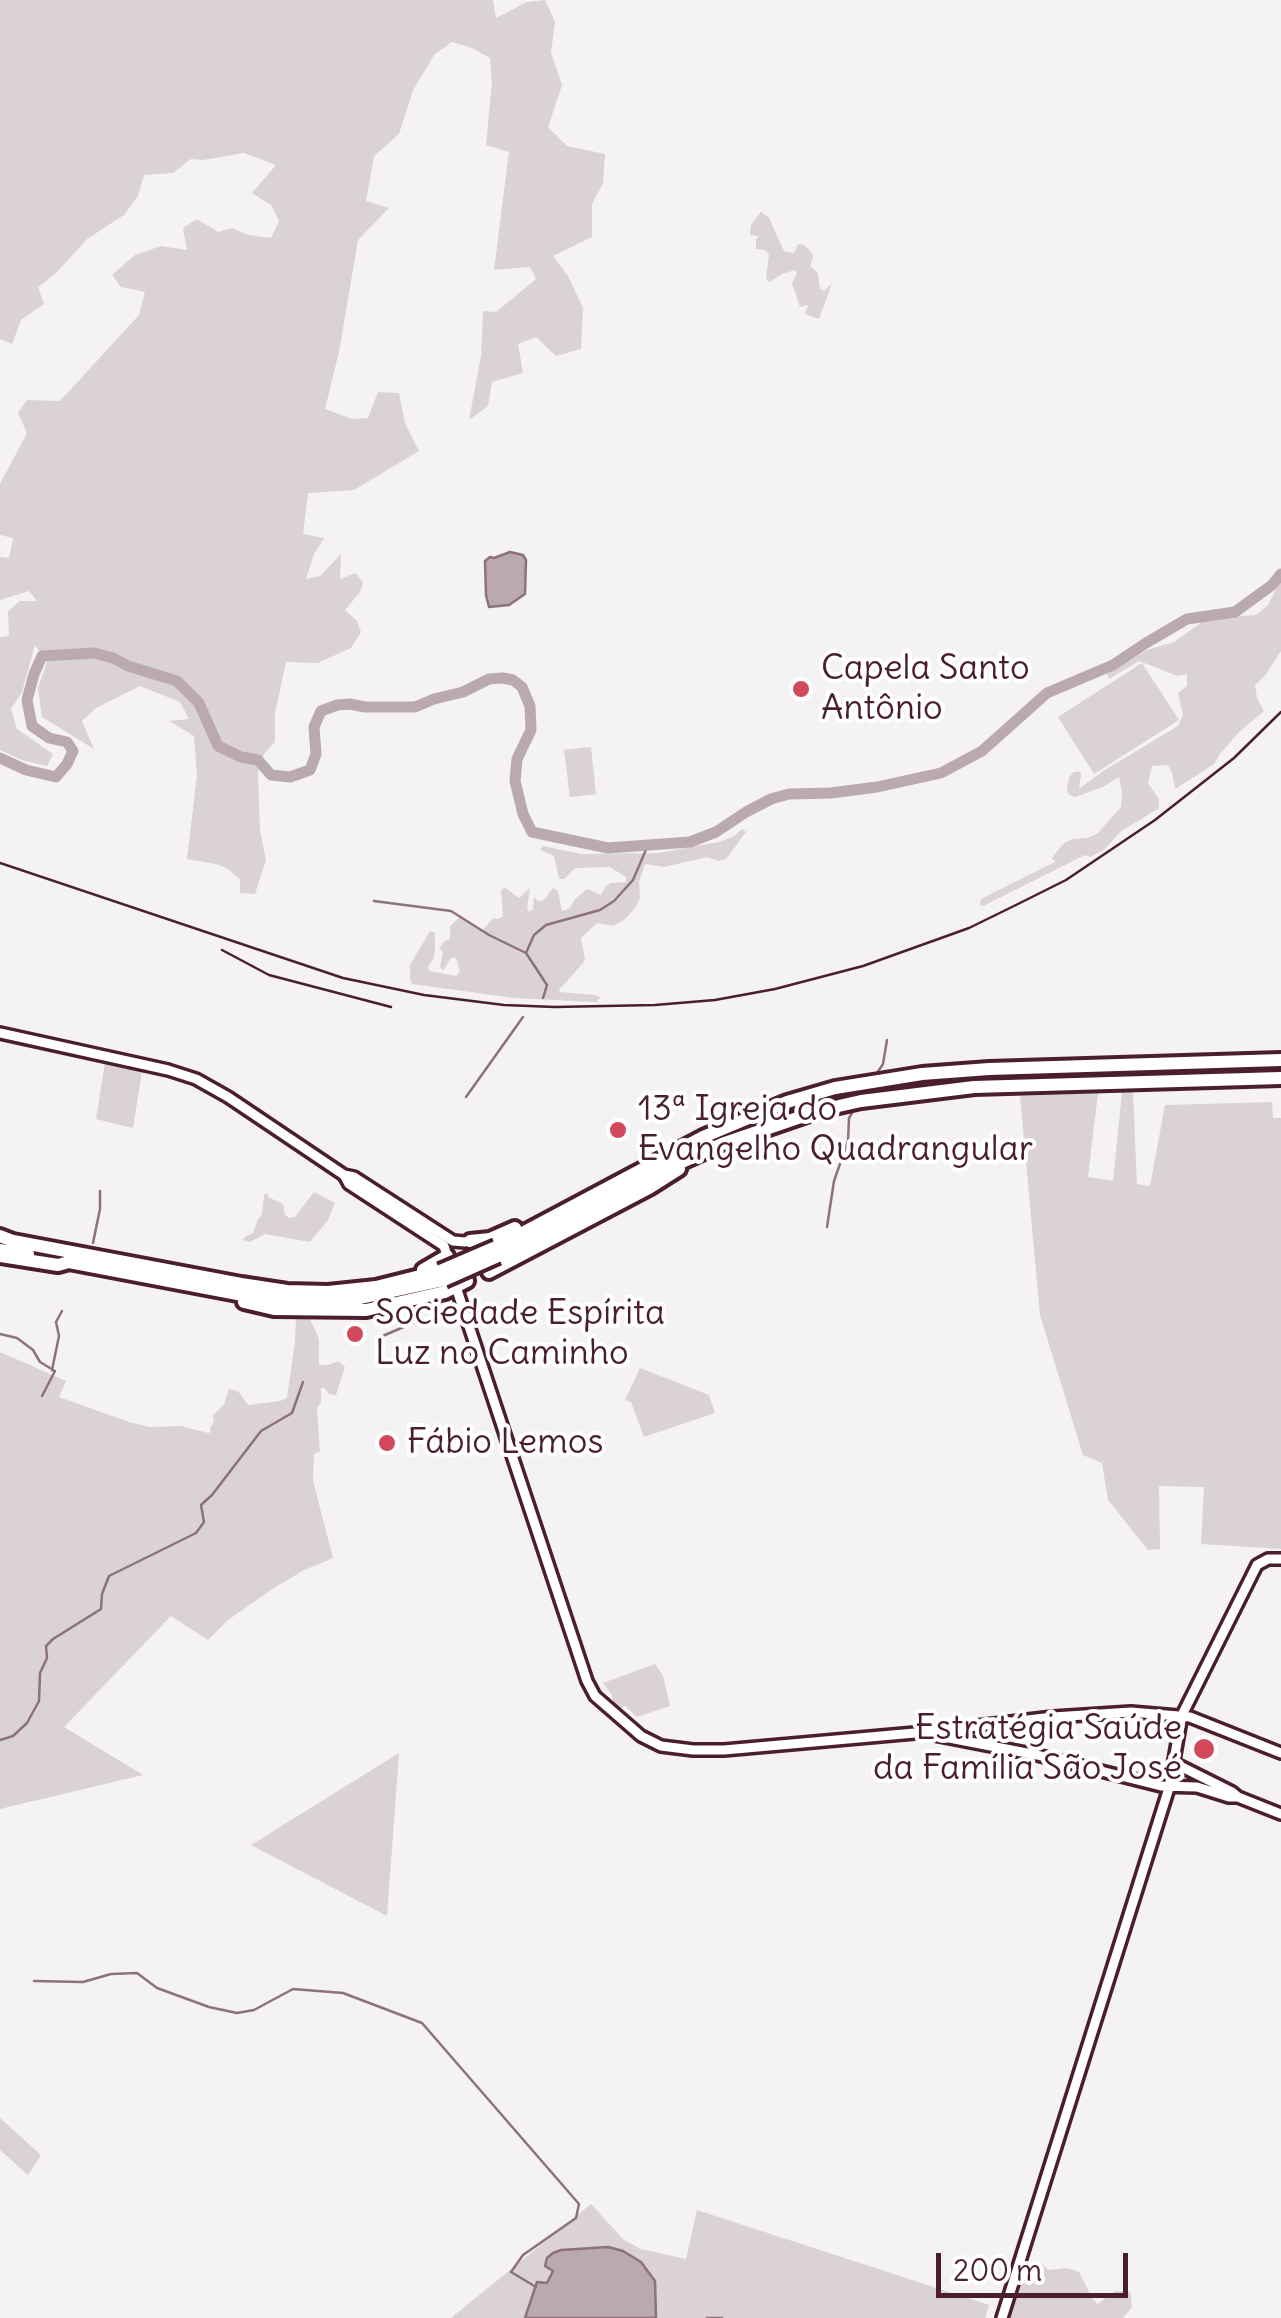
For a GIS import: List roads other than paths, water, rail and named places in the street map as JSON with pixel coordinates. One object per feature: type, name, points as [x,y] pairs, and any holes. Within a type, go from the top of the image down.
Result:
[{"type":"highway","points":[[2,1244],[287,1300],[378,1296],[452,1278],[667,1154],[736,1122],[787,1102],[860,1082],[967,1071],[1281,1060]]},
{"type":"highway","points":[[885,1096],[912,1084],[962,1079],[967,1071]]},
{"type":"highway","points":[[497,1251],[734,1139],[821,1110],[885,1096],[992,1086],[1280,1077],[1281,1093]]},
{"type":"highway","points":[[467,1242],[490,1239],[516,1228],[672,1144],[760,1106],[787,1102]]},
{"type":"highway","points":[[488,1272],[649,1188],[696,1155]]},
{"type":"highway","points":[[2,1244],[58,1265],[69,1262],[217,1284],[234,1277],[300,1284],[356,1283],[424,1270],[447,1256]]},
{"type":"street","points":[[0,1033],[196,1079],[344,1175],[349,1184],[453,1240],[483,1246],[489,1253],[488,1272],[452,1278]]},
{"type":"street","points":[[389,1205],[444,1246],[586,1681],[594,1696],[641,1736],[661,1746],[741,1749],[1130,1712],[1182,1715],[1281,1753]]},
{"type":"street","points":[[447,1256],[467,1242]]},
{"type":"street","points":[[1002,2318],[1169,1788],[1182,1715],[1258,1566],[1268,1559],[1281,1559]]},
{"type":"street","points":[[926,1732],[1169,1788],[1197,1786],[1230,1798],[1238,1797]]},
{"type":"street","points":[[1174,1763],[1238,1797],[1281,1814]]},
{"type":"waterway","points":[[0,758],[26,770],[56,777],[73,751],[67,742],[49,738],[32,726],[27,700],[42,656],[94,653],[177,681],[199,703],[218,746],[258,760],[271,775],[290,777],[310,770],[316,754],[314,727],[321,711],[350,704],[415,707],[489,679],[503,678],[522,687],[530,706],[531,730],[517,759],[515,781],[532,832],[608,848],[690,842],[716,832],[771,799],[789,794],[877,787],[941,773],[982,751],[1047,693],[1113,665],[1187,619],[1235,612],[1281,574]]},
{"type":"waterway","points":[[543,998],[547,985],[526,953],[534,935],[546,925],[600,910],[614,901],[633,880],[648,845]]},
{"type":"waterway","points":[[374,901],[451,911],[526,953]]},
{"type":"waterway","points":[[466,1097],[523,1017]]},
{"type":"waterway","points":[[875,1076],[883,1064],[887,1040]]},
{"type":"waterway","points":[[827,1227],[834,1181],[848,1141],[849,1118],[855,1108]]},
{"type":"waterway","points":[[93,1243],[100,1191]]},
{"type":"waterway","points":[[42,1396],[55,1371],[52,1370],[59,1336],[56,1322],[62,1311]]},
{"type":"waterway","points":[[378,1338],[413,1323]]},
{"type":"waterway","points":[[0,1334],[17,1338],[50,1368]]},
{"type":"waterway","points":[[0,1740],[13,1736],[27,1723],[39,1701],[46,1646],[101,1609],[109,1576],[196,1533],[204,1522],[201,1505],[261,1431],[292,1413],[303,1382]]},
{"type":"waterway","points":[[34,1981],[83,1982],[111,1974],[137,1973],[157,1988],[237,2013],[254,2010],[293,1989],[343,1993],[422,2023],[579,2204],[576,2218],[523,2255],[511,2272],[536,2287]]},
{"type":"waterway","points":[[707,2318],[722,2318]]},
{"type":"railway","points":[[0,863],[343,978],[424,995],[555,1007],[715,1000],[863,966],[969,928],[1066,880],[1155,820],[1234,758],[1281,712]]},
{"type":"railway","points":[[222,950],[269,975],[391,1007]]},
{"type":"place","name":"Capela Santo Antônio","points":[[801,689]]},
{"type":"place","name":"13ª Igreja do Evangelho Quadrangular","points":[[618,1130]]},
{"type":"place","name":"Sociedade Espírita Luz no Caminho","points":[[355,1334]]},
{"type":"place","name":"Fábio Lemos","points":[[387,1443]]},
{"type":"place","name":"Estratégia Saúde da Família São José","points":[[1204,1749]]}]
